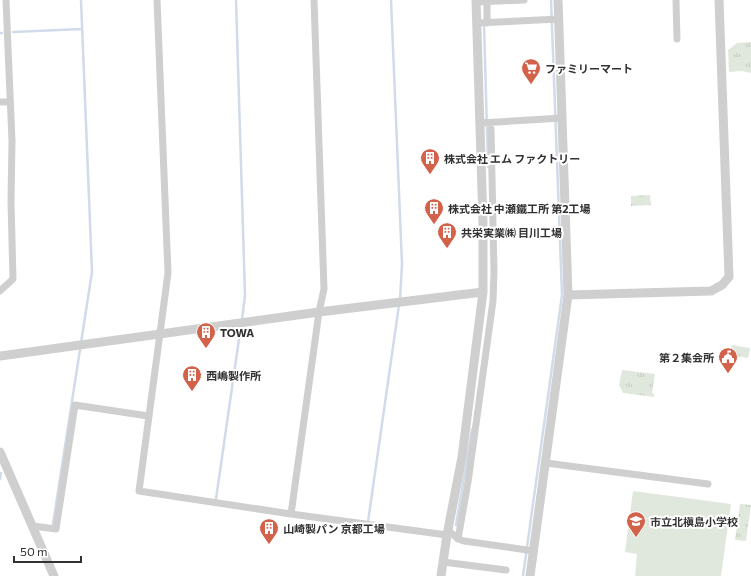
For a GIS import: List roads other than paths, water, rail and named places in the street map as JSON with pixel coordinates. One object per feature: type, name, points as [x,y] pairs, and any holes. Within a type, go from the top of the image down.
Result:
[{"type":"street","points":[[0,291],[13,279],[11,202],[12,141],[6,0]]},
{"type":"street","points":[[157,0],[168,272],[139,491],[291,514],[448,532],[458,539],[522,551],[533,551]]},
{"type":"street","points":[[291,514],[319,312],[324,289],[314,0]]},
{"type":"street","points":[[458,539],[462,486],[462,458],[476,395],[493,301],[494,272],[486,124],[482,1],[524,0]]},
{"type":"street","points":[[530,576],[568,295],[558,0]]},
{"type":"street","points":[[676,0],[677,39]]},
{"type":"street","points":[[568,295],[711,291],[722,285],[729,277],[719,0]]},
{"type":"street","points":[[482,23],[558,19]]},
{"type":"street","points":[[0,102],[10,102]]},
{"type":"street","points":[[486,124],[562,118]]},
{"type":"street","points":[[486,124],[489,182]]},
{"type":"street","points":[[476,395],[490,205]]},
{"type":"street","points":[[0,356],[319,312],[483,292]]},
{"type":"street","points":[[32,526],[56,529],[75,405],[148,416]]},
{"type":"street","points":[[0,452],[54,576]]},
{"type":"street","points":[[546,463],[708,484]]},
{"type":"street","points":[[441,576],[448,532],[462,486]]},
{"type":"street","points":[[443,562],[506,570]]},
{"type":"waterway","points":[[53,524],[92,272],[81,0]]},
{"type":"waterway","points":[[236,0],[245,295],[242,320]]},
{"type":"waterway","points":[[391,0],[402,264],[400,300]]},
{"type":"waterway","points":[[523,576],[562,295],[551,0]]},
{"type":"waterway","points":[[484,24],[488,167]]},
{"type":"waterway","points":[[13,32],[82,29]]},
{"type":"waterway","points":[[368,522],[399,305]]},
{"type":"waterway","points":[[216,499],[241,325]]},
{"type":"waterway","points":[[456,525],[472,429]]},
{"type":"waterway","points":[[0,479],[1,473]]},
{"type":"place","name":"ファミリーマート","points":[[531,85]]},
{"type":"place","name":"株式会社 エム ファクトリー","points":[[430,175]]},
{"type":"place","name":"株式会社 中瀬鐵工所 第2工場","points":[[434,225]]},
{"type":"place","name":"共栄実業㈱ 目川工場","points":[[447,249]]},
{"type":"place","name":"TOWA","points":[[206,349]]},
{"type":"place","name":"第２集会所","points":[[728,374]]},
{"type":"place","name":"西嶋製作所","points":[[192,392]]},
{"type":"place","name":"市立北槇島小学校","points":[[636,538]]},
{"type":"place","name":"山崎製パン 京都工場","points":[[269,545]]}]
